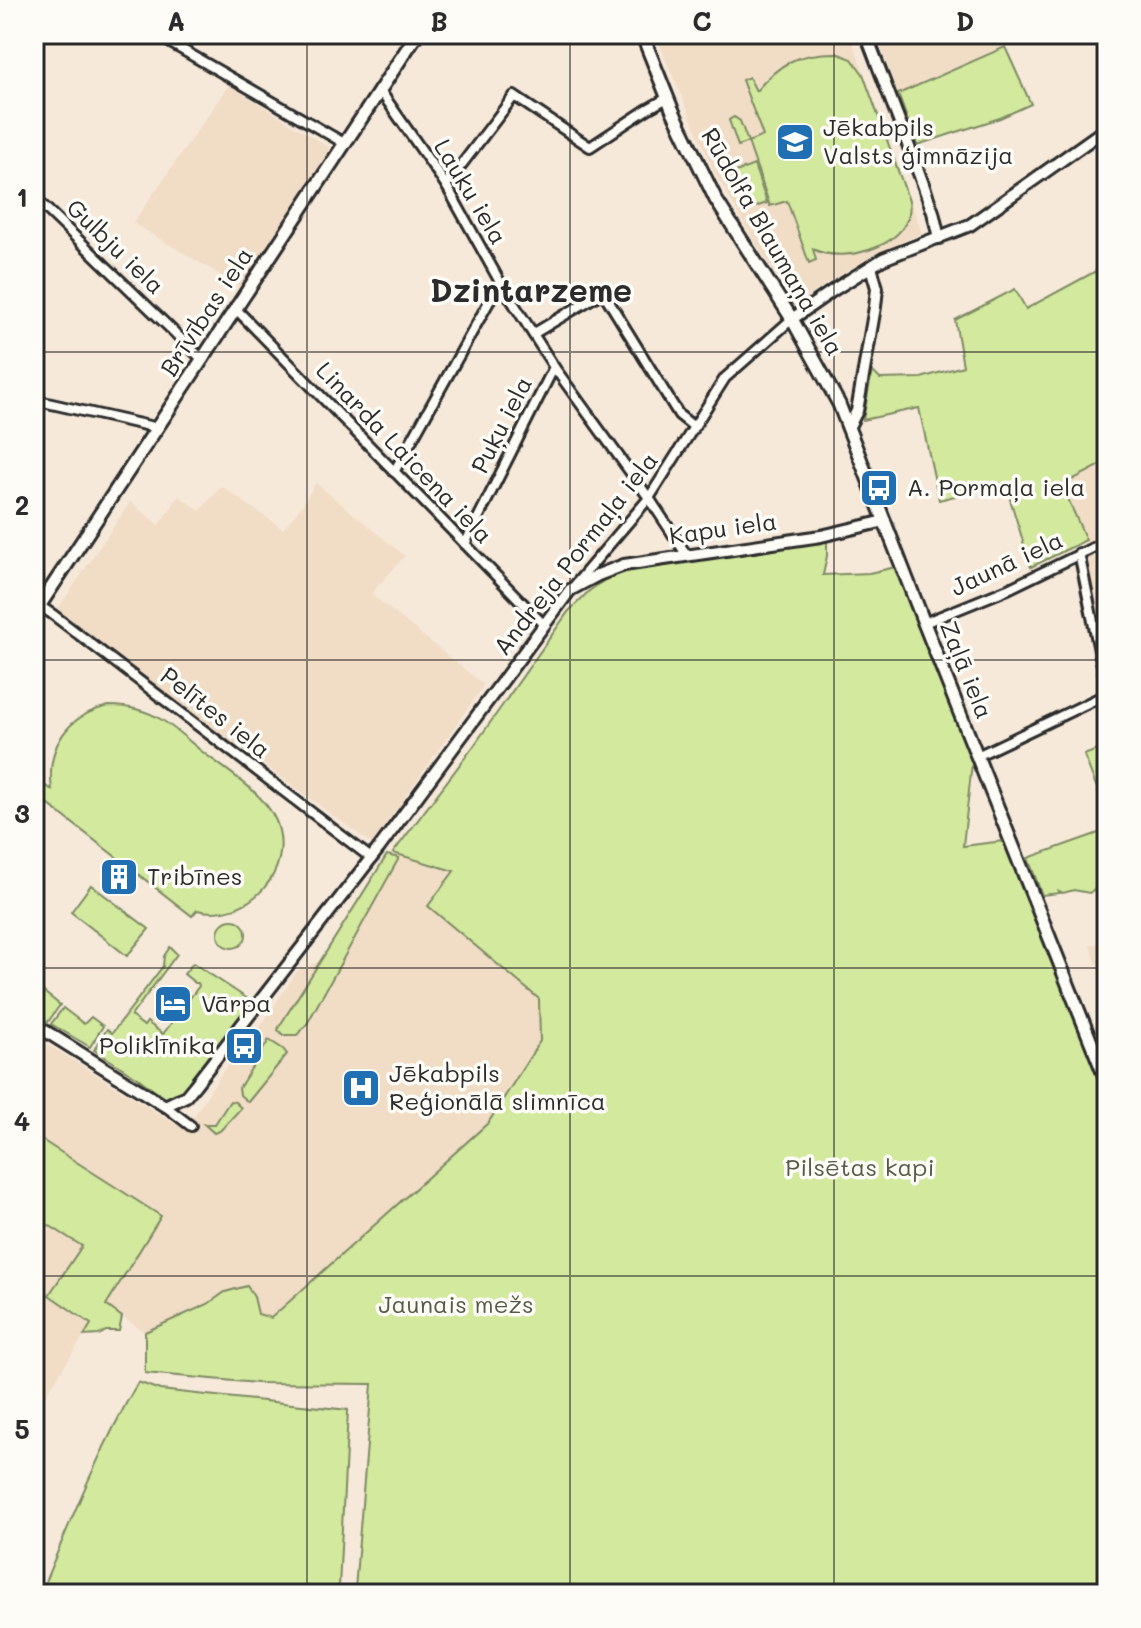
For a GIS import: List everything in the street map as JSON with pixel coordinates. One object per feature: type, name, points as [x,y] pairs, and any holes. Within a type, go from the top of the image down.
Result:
[{"type":"main road","name":"Brīvības iela","points":[[36,607],[158,428],[417,34]]},
{"type":"main road","name":"Rūdolfa Blaumaņa iela","points":[[642,34],[667,98],[716,200],[792,319],[828,382],[848,428]]},
{"type":"main road","name":"Zaļā iela","points":[[848,428],[1107,1082]]},
{"type":"street","points":[[155,34],[344,143]]},
{"type":"street","points":[[866,34],[924,188],[939,238]]},
{"type":"street","name":"Lauku iela","points":[[379,89],[446,185],[500,282],[554,367],[686,554]]},
{"type":"street","points":[[446,185],[514,96],[590,147],[667,98]]},
{"type":"street","name":"Andreja Pormaļa iela","points":[[165,1106],[186,1096],[195,1085],[371,858],[570,590],[649,498],[725,378],[792,319],[824,296],[895,254],[970,225],[1107,128]]},
{"type":"street","name":"Gulbju iela","points":[[34,197],[203,360]]},
{"type":"street","points":[[848,428],[857,411],[877,296],[876,279],[871,267]]},
{"type":"street","points":[[394,472],[500,282]]},
{"type":"street","points":[[533,334],[603,292],[679,415],[694,427]]},
{"type":"street","name":"Linarda Laicena iela","points":[[236,309],[544,625]]},
{"type":"street","name":"Puķu iela","points":[[465,544],[554,367]]},
{"type":"street","points":[[34,400],[158,428]]},
{"type":"street","name":"Kapu iela","points":[[570,590],[624,565],[821,536],[885,521]]},
{"type":"street","name":"Jaunā iela","points":[[924,623],[1008,589],[1107,541]]},
{"type":"street","points":[[977,756],[1107,692],[1079,553]]},
{"type":"street","name":"Pelītes iela","points":[[36,607],[371,858]]},
{"type":"street","points":[[34,1024],[165,1106],[191,1126]]},
{"type":"shaded area","name":"Jēkabpils Valsts ģimnāzija","points":[[655,34],[850,34],[922,233],[878,252],[796,305],[715,174]]},
{"type":"shaded area","points":[[876,34],[1030,34],[898,94]]},
{"type":"shaded area","points":[[229,85],[330,148],[241,287],[133,223]]},
{"type":"shaded area","points":[[1107,462],[1107,676],[1098,614],[1086,574],[1086,540],[1062,485]]},
{"type":"shaded area","points":[[316,483],[405,556],[371,594],[484,685],[372,844],[56,612],[130,502],[159,525],[179,496],[200,511],[221,486],[283,529]]},
{"type":"shaded area","name":"Jēkabpils Reģionālā slimnīca","points":[[393,853],[455,871],[428,907],[539,999],[540,1041],[488,1123],[271,1318],[258,1314],[254,1297],[225,1292],[208,1304],[145,1332],[106,1306],[160,1216],[34,1135],[34,1036],[185,1130],[223,1071],[253,1038],[298,970],[323,960]]},
{"type":"shaded area","points":[[1107,941],[1107,991],[1090,945]]},
{"type":"shaded area","points":[[34,1216],[83,1246],[91,1325],[34,1413]]},
{"type":"green space","points":[[1005,47],[1031,104],[1000,118],[917,145],[898,94]]},
{"type":"green space","points":[[836,53],[852,59],[863,74],[909,201],[908,216],[902,229],[876,248],[859,253],[826,254],[813,249],[816,260],[809,263],[787,201],[770,206],[748,142],[763,136],[742,80],[749,77],[756,91],[773,73],[800,58]]},
{"type":"green space","points":[[734,117],[740,121],[748,142],[738,146],[729,120]]},
{"type":"green space","points":[[754,165],[767,203],[746,210],[733,173]]},
{"type":"green space","points":[[1107,265],[1107,462],[1062,485],[1086,540],[1031,567],[1005,483],[939,500],[919,408],[863,420],[872,371],[880,379],[921,378],[963,366],[955,320],[1015,289],[1026,309]]},
{"type":"green space","name":"Pilsētas kapi","points":[[827,541],[823,575],[869,573],[896,567],[972,763],[963,846],[1003,841],[1107,1101],[1107,1594],[40,1594],[98,1460],[138,1382],[160,1390],[348,1410],[339,1587],[355,1589],[372,1384],[257,1383],[145,1373],[145,1332],[208,1304],[225,1292],[247,1286],[254,1297],[258,1314],[271,1318],[488,1123],[540,1041],[539,999],[428,906],[454,871],[393,853],[473,747],[568,612],[609,577],[639,568]]},
{"type":"green space","points":[[109,706],[136,709],[162,720],[242,782],[270,810],[280,840],[279,858],[273,875],[250,901],[234,909],[216,912],[197,910],[192,916],[35,794],[43,784],[52,790],[52,760],[70,725],[94,710]]},
{"type":"green space","points":[[1107,746],[1107,814],[1084,755]]},
{"type":"green space","points":[[1107,830],[1107,850],[1100,864],[1095,889],[1089,893],[1074,890],[1042,895],[1028,858]]},
{"type":"green space","points":[[387,855],[399,858],[307,1024],[297,1035],[283,1035],[279,1027]]},
{"type":"green space","points":[[91,885],[149,929],[127,956],[71,912]]},
{"type":"green space","points":[[232,920],[242,924],[246,934],[242,944],[232,948],[222,944],[218,934],[222,924]]},
{"type":"green space","points":[[170,947],[177,954],[131,1016],[144,1026],[147,1022],[163,1034],[199,986],[184,974],[193,963],[251,1001],[251,1005],[187,1088],[165,1099],[94,1050],[107,1029],[112,1033],[163,966],[164,956]]},
{"type":"green space","points":[[34,984],[60,1005],[48,1022],[34,1013]]},
{"type":"green space","points":[[63,1008],[84,1024],[91,1017],[103,1026],[90,1047],[51,1024]]},
{"type":"green space","points":[[269,1040],[287,1054],[248,1102],[240,1095],[239,1088]]},
{"type":"green space","points":[[230,1101],[241,1108],[220,1131],[214,1133],[204,1124],[215,1124]]},
{"type":"green space","points":[[34,1135],[161,1216],[106,1305],[122,1317],[119,1331],[84,1336],[91,1324],[49,1295],[82,1246],[34,1216]]},
{"type":"place","name":"Jēkabpils Valsts ģimnāzija","points":[[795,142]]},
{"type":"place","name":"A. Pormaļa iela","points":[[879,488]]},
{"type":"place","name":"Tribīnes","points":[[119,877]]},
{"type":"place","name":"Vārpa","points":[[173,1004]]},
{"type":"place","name":"Poliklīnika","points":[[244,1046]]},
{"type":"place","name":"Jēkabpils Reģionālā slimnīca","points":[[361,1088]]},
{"type":"district","name":"Dzintarzeme","points":[[531,291]]},
{"type":"park label","name":"Jaunais mežs","points":[[456,1305]]}]
